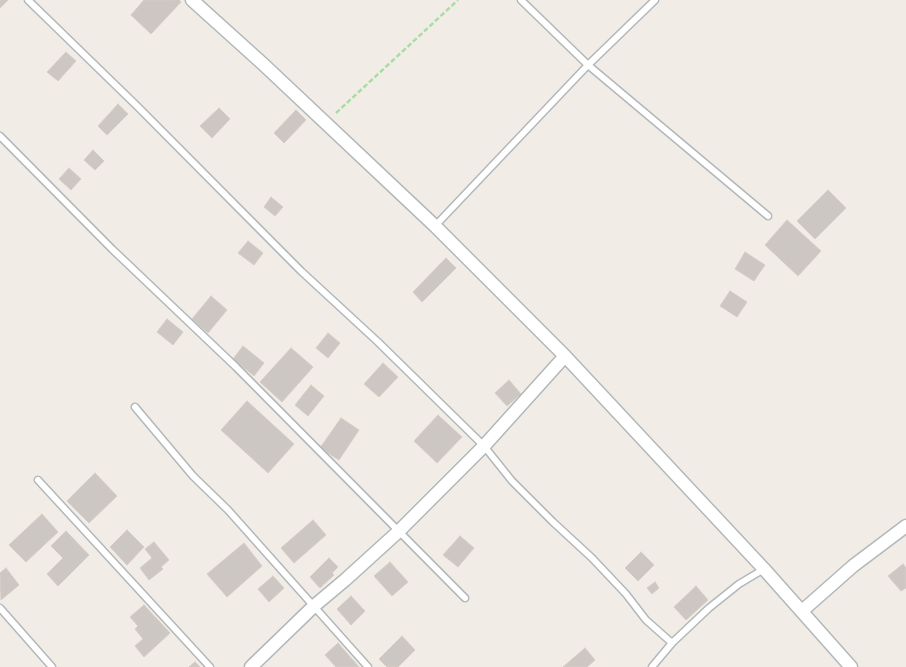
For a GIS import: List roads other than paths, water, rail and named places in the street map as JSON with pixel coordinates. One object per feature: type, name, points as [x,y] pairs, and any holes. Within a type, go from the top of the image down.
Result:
[{"type":"street","points":[[192,0],[435,226],[565,356],[764,569],[851,667]]},
{"type":"street","points":[[251,667],[314,606],[346,580],[399,531],[484,446],[565,356]]},
{"type":"street","points":[[802,611],[853,566],[906,526]]},
{"type":"lane","points":[[28,0],[138,106],[301,271],[378,342],[484,446],[512,481],[592,558],[626,594],[646,620],[672,643]]},
{"type":"lane","points":[[521,0],[588,65],[768,216]]},
{"type":"lane","points":[[435,226],[588,65],[655,0]]},
{"type":"lane","points":[[0,136],[112,250],[236,367],[465,598]]},
{"type":"lane","points":[[135,407],[193,476],[228,510],[368,667]]},
{"type":"lane","points":[[38,480],[210,667]]},
{"type":"lane","points":[[652,667],[672,643],[724,596],[764,569]]},
{"type":"lane","points":[[0,608],[52,667]]}]
